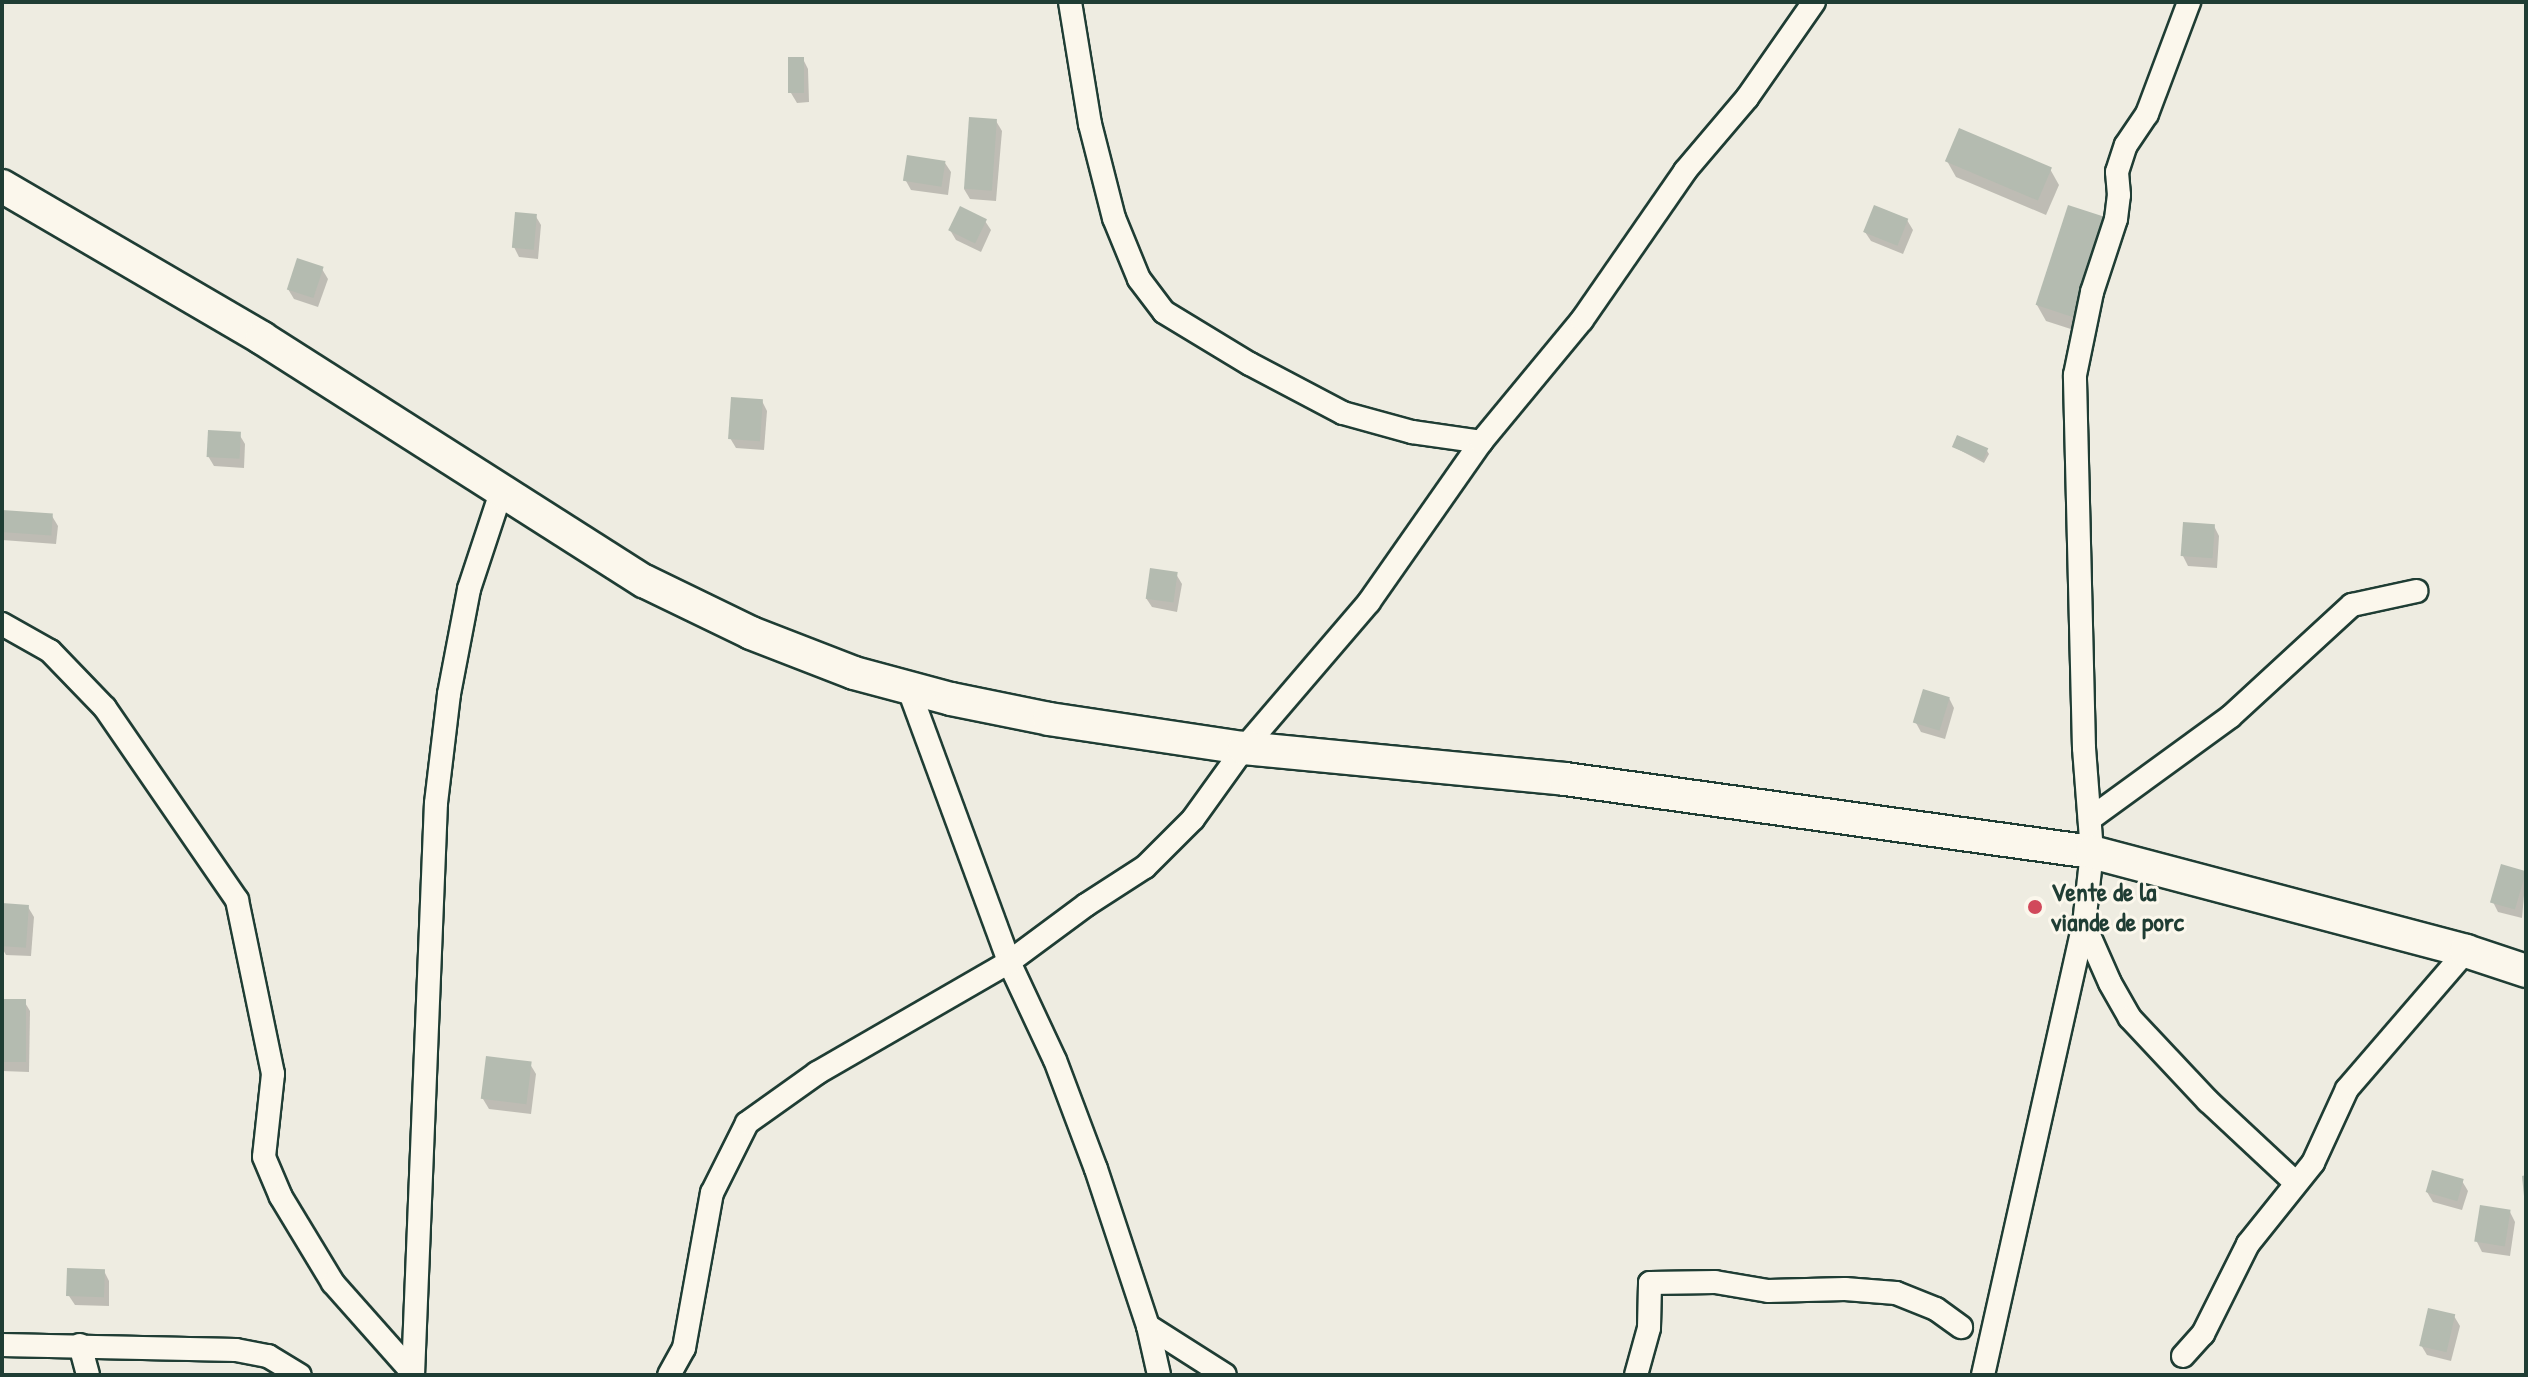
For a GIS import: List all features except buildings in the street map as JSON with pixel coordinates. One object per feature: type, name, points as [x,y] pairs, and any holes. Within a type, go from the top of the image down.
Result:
[{"type":"main road","points":[[2,186],[262,338],[644,581],[751,633],[854,673],[1049,719],[1244,748],[1565,779],[2092,852],[2466,951],[2526,971]]},
{"type":"street","points":[[1070,2],[1090,124],[1114,218],[1139,279],[1164,312],[1250,364],[1343,413],[1412,432],[1481,442]]},
{"type":"street","points":[[669,1375],[684,1348],[712,1193],[747,1123],[817,1073],[1009,962],[1086,905],[1145,867],[1193,819],[1244,748],[1369,602],[1481,442],[1582,320],[1685,171],[1747,98],[1814,2]]},
{"type":"street","points":[[1983,1375],[2084,924],[2092,852],[2084,748],[2075,375],[2092,292],[2116,219],[2119,195],[2117,172],[2126,145],[2147,114],[2189,2]]},
{"type":"street","points":[[413,1374],[436,803],[449,694],[469,589],[501,492]]},
{"type":"street","points":[[2090,819],[2230,717],[2352,605],[2417,591]]},
{"type":"street","points":[[2,624],[50,651],[105,708],[237,900],[273,1074],[264,1157],[281,1197],[333,1283],[413,1374]]},
{"type":"street","points":[[908,687],[1009,962],[1055,1060],[1096,1169],[1148,1326],[1159,1375]]},
{"type":"street","points":[[2084,924],[2110,983],[2130,1018],[2208,1101],[2296,1183]]},
{"type":"street","points":[[2183,1356],[2203,1334],[2248,1244],[2313,1163],[2347,1089],[2466,951]]},
{"type":"street","points":[[1636,1375],[1649,1328],[1650,1283],[1715,1282],[1768,1291],[1845,1289],[1896,1293],[1936,1309],[1961,1327]]},
{"type":"street","points":[[1148,1326],[1225,1375]]},
{"type":"street","points":[[2,1345],[236,1350],[268,1356],[300,1375]]},
{"type":"street","points":[[80,1345],[88,1375]]},
{"type":"place","name":"Vente de la viande de porc","points":[[2035,907]]}]
